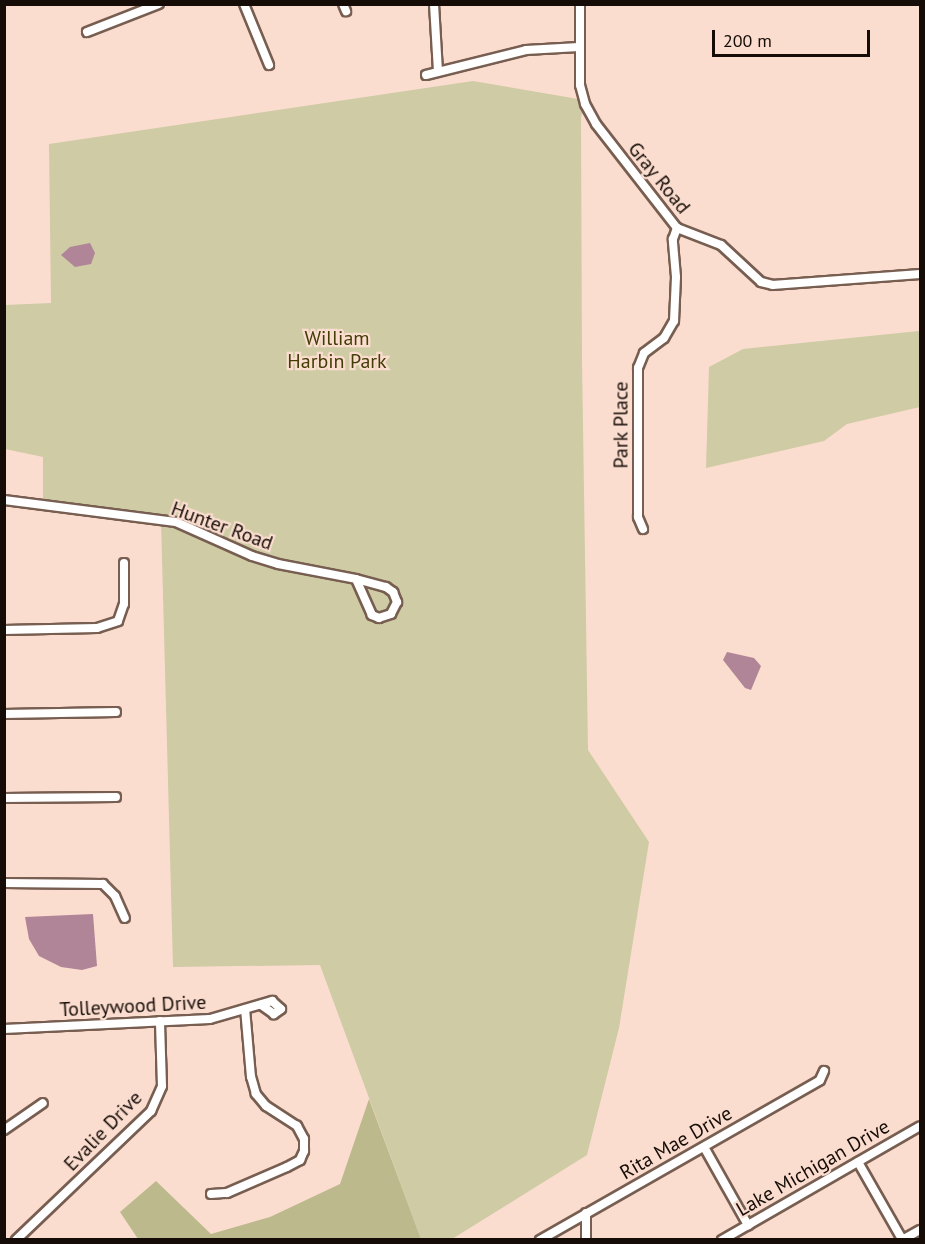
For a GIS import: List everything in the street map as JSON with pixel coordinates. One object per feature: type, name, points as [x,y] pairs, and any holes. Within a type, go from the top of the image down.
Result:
[{"type":"street","points":[[87,32],[159,4]]},
{"type":"street","points":[[244,4],[269,65]]},
{"type":"street","points":[[434,4],[438,71]]},
{"type":"street","name":"Gray Road","points":[[580,4],[579,47],[585,104],[596,124],[677,228],[721,245],[761,282],[773,285],[921,274]]},
{"type":"street","points":[[426,75],[526,50],[579,47]]},
{"type":"street","name":"Park Place","points":[[643,529],[638,517],[638,368],[644,353],[664,338],[674,321],[676,277],[673,239],[677,228]]},
{"type":"street","name":"Hunter Road","points":[[4,500],[176,522],[252,556],[357,579],[393,592],[397,602],[391,614],[379,618],[372,615],[357,579]]},
{"type":"street","points":[[4,630],[110,626],[123,613],[124,563]]},
{"type":"street","points":[[4,714],[116,712]]},
{"type":"street","points":[[4,798],[116,797]]},
{"type":"street","points":[[4,883],[103,884],[115,896],[125,918]]},
{"type":"street","name":"Tolleywood Drive","points":[[4,1029],[210,1019],[261,1005]]},
{"type":"street","points":[[211,1194],[227,1193],[287,1167],[300,1160],[304,1151],[304,1139],[297,1126],[266,1106],[256,1094],[251,1077],[245,1009]]},
{"type":"street","name":"Evalie Drive","points":[[16,1239],[151,1111],[162,1086],[160,1021]]},
{"type":"street","name":"Rita Mae Drive","points":[[540,1239],[820,1080],[824,1071]]},
{"type":"street","points":[[4,1130],[43,1103]]},
{"type":"street","name":"Lake Michigan Drive","points":[[722,1239],[921,1125]]},
{"type":"street","points":[[704,1147],[748,1225]]},
{"type":"street","points":[[858,1162],[902,1239],[921,1230]]},
{"type":"street","points":[[586,1213],[586,1239]]},
{"type":"green space","name":"William Harbin Park","points":[[473,81],[584,100],[585,104],[581,117],[582,361],[588,750],[649,842],[619,1028],[587,1155],[452,1239],[421,1239],[320,965],[173,967],[161,521],[43,504],[43,457],[5,449],[5,305],[51,303],[49,144]]},
{"type":"green space","points":[[919,331],[920,407],[847,424],[824,441],[706,468],[709,367],[743,349]]},
{"type":"shaded area","points":[[90,243],[95,253],[91,264],[75,267],[61,255],[70,247]]},
{"type":"shaded area","points":[[727,652],[754,658],[761,666],[751,690],[745,688],[723,660]]},
{"type":"shaded area","points":[[93,914],[97,966],[82,970],[61,967],[39,956],[29,939],[25,917]]},
{"type":"shaded area","points":[[369,1099],[421,1239],[138,1239],[120,1212],[156,1181],[211,1234],[270,1217],[340,1184]]}]
